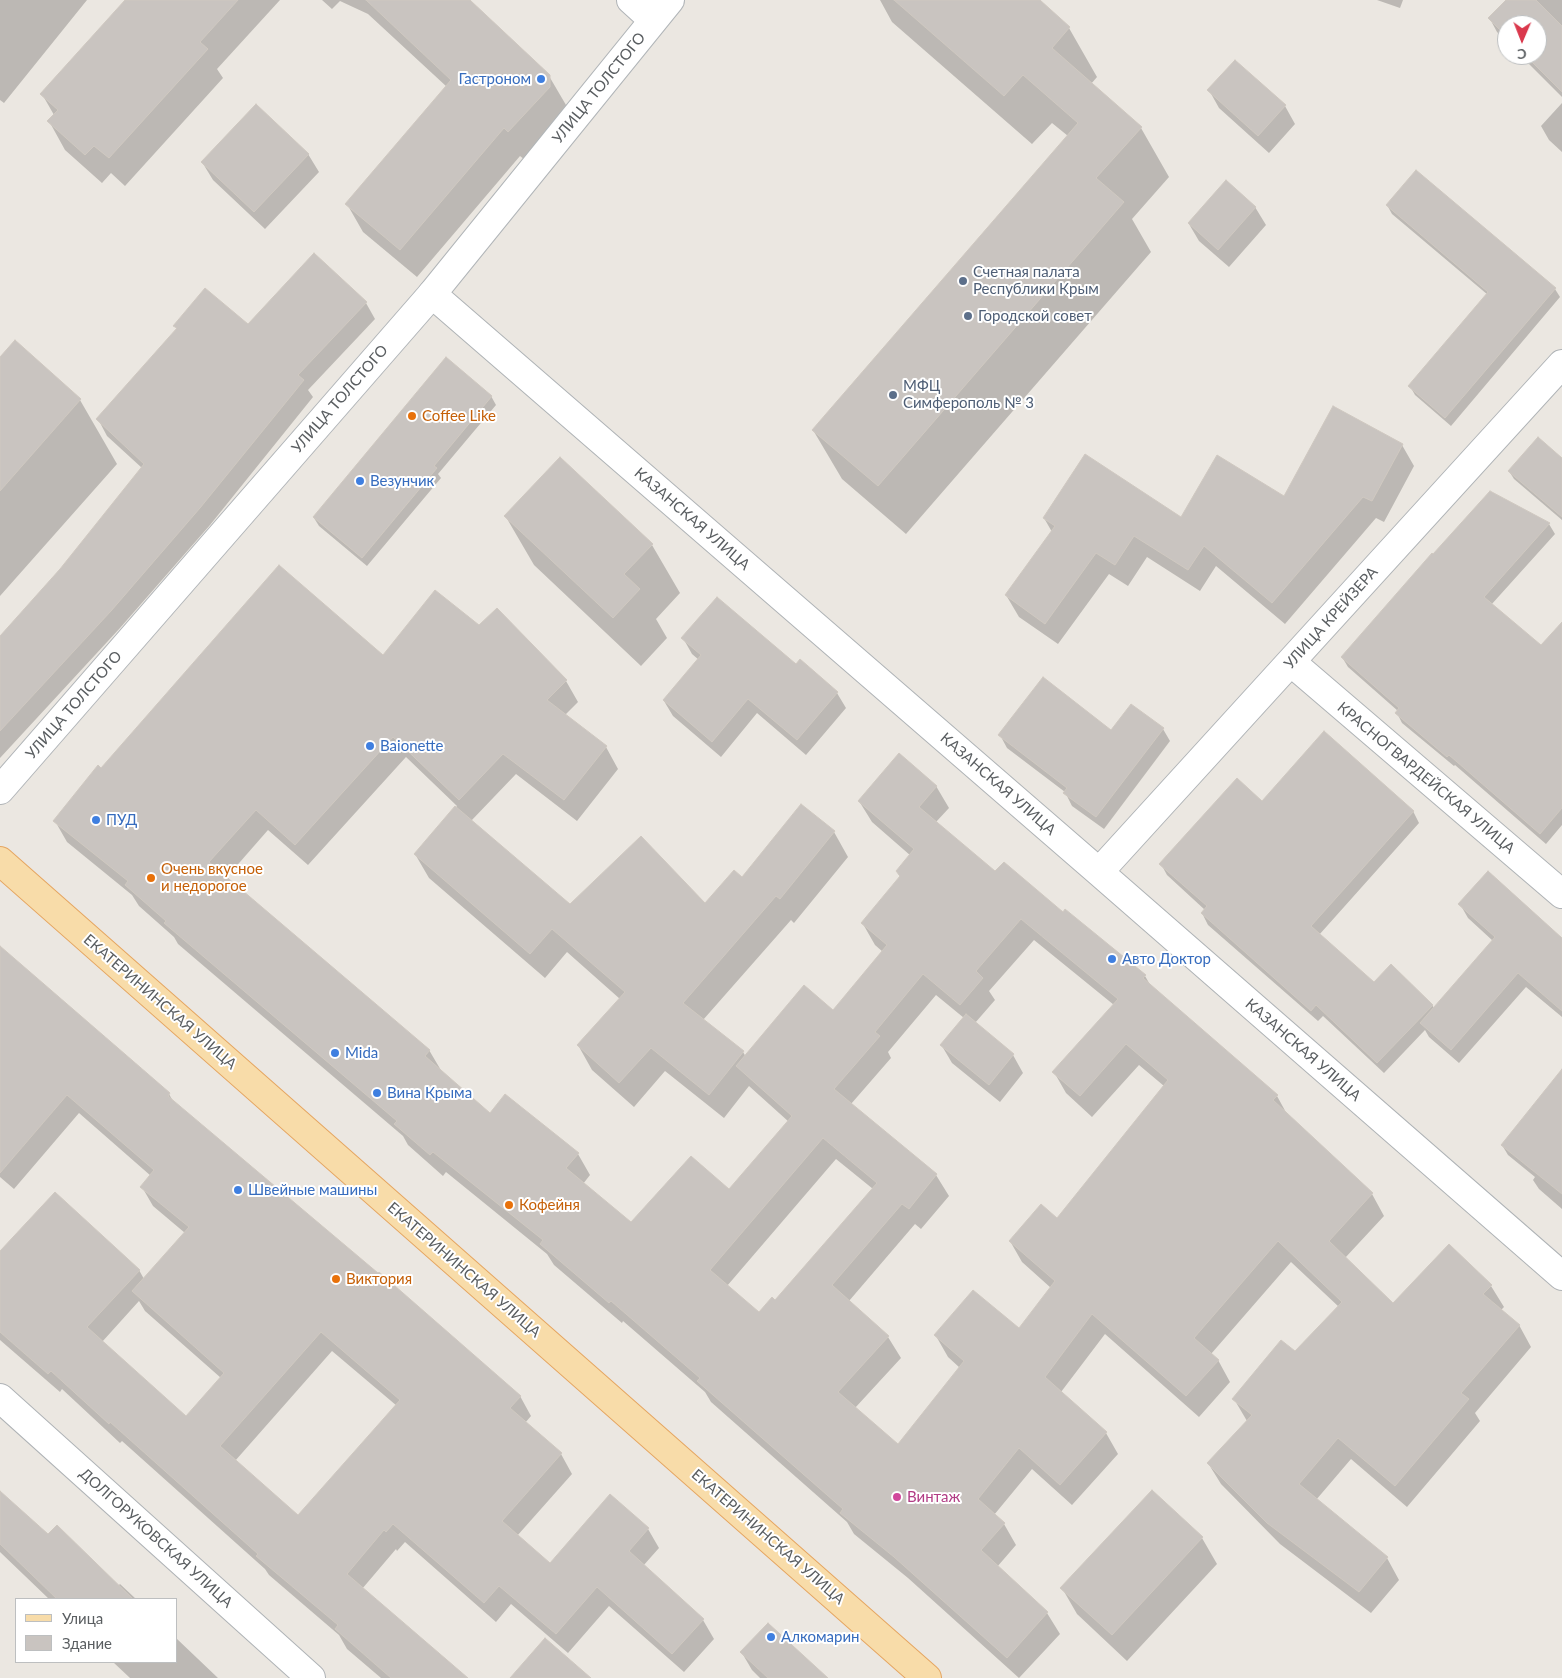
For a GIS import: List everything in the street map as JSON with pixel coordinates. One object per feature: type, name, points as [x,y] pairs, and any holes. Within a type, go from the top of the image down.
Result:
[{"type":"main road","name":"ЕКАТЕРИНИНСКАЯ УЛИЦА","points":[[0,861],[928,1678]]},
{"type":"street","points":[[631,0],[662,10]]},
{"type":"street","name":"УЛИЦА ТОЛСТОГО","points":[[0,790],[432,294],[662,10]]},
{"type":"street","name":"КАЗАНСКАЯ УЛИЦА","points":[[432,294],[1562,1276]]},
{"type":"street","name":"УЛИЦА КРЕЙЗЕРА","points":[[1099,872],[1562,364]]},
{"type":"street","name":"КРАСНОГВАРДЕЙСКАЯ УЛИЦА","points":[[1290,662],[1562,894]]},
{"type":"street","name":"ДОЛГОРУКОВСКАЯ УЛИЦА","points":[[0,1398],[311,1678]]},
{"type":"building","points":[[125,0],[238,0],[200,42],[208,49],[109,158],[94,146],[85,155],[47,121],[58,110],[40,94]]},
{"type":"building","points":[[366,0],[470,0],[550,75],[550,87],[508,132],[504,128],[400,250],[345,204],[451,80]]},
{"type":"building","name":"Городской совет","points":[[894,0],[1040,0],[1070,27],[1052,48],[1142,127],[1096,178],[1124,202],[878,486],[812,430],[1078,123],[1023,75],[1004,96]]},
{"type":"building","points":[[1506,0],[1536,0],[1562,26],[1562,92],[1535,65],[1547,65],[1547,15],[1497,15],[1497,27],[1488,18]]},
{"type":"building","points":[[1235,60],[1286,105],[1258,136],[1207,90]]},
{"type":"building","points":[[256,104],[309,154],[254,212],[201,162]]},
{"type":"building","points":[[1416,170],[1556,288],[1445,418],[1408,386],[1488,292],[1386,205]]},
{"type":"building","points":[[1226,180],[1256,207],[1218,250],[1188,223]]},
{"type":"building","points":[[314,253],[367,302],[298,375],[304,380],[200,508],[111,611],[0,731],[0,636],[60,569],[144,464],[96,419],[177,328],[173,326],[205,288],[248,324]]},
{"type":"building","points":[[15,340],[81,399],[0,491],[0,357]]},
{"type":"building","points":[[446,357],[492,396],[434,466],[437,468],[362,558],[313,517]]},
{"type":"building","points":[[1333,406],[1403,444],[1372,501],[1363,497],[1272,603],[1204,546],[1188,570],[1134,536],[1115,565],[1096,553],[1045,624],[1005,595],[1055,526],[1043,518],[1085,454],[1181,517],[1217,455],[1284,496]]},
{"type":"building","points":[[1538,437],[1562,458],[1562,517],[1508,471]]},
{"type":"building","points":[[560,457],[653,544],[624,574],[640,589],[613,618],[504,516]]},
{"type":"building","points":[[1490,491],[1550,523],[1484,597],[1541,645],[1562,622],[1562,808],[1540,834],[1449,755],[1447,757],[1395,713],[1399,708],[1341,657],[1432,553]]},
{"type":"building","points":[[279,565],[383,655],[435,590],[479,625],[497,608],[567,680],[547,700],[607,746],[564,800],[503,754],[459,800],[393,737],[295,845],[256,810],[209,862],[430,1050],[425,1056],[490,1113],[505,1094],[579,1153],[566,1168],[631,1222],[691,1156],[729,1189],[792,1116],[736,1066],[804,985],[833,1010],[887,945],[861,923],[900,876],[896,871],[914,849],[858,801],[899,753],[937,786],[919,807],[995,871],[1004,862],[1063,912],[1065,909],[1146,975],[1143,978],[1278,1095],[1273,1100],[1373,1193],[1329,1241],[1393,1303],[1449,1244],[1492,1285],[1483,1294],[1520,1325],[1461,1393],[1469,1399],[1395,1486],[1338,1438],[1299,1484],[1388,1557],[1359,1592],[1267,1523],[1207,1463],[1252,1415],[1232,1399],[1281,1340],[1295,1351],[1342,1302],[1278,1241],[1194,1338],[1219,1360],[1186,1396],[1092,1314],[1045,1377],[1107,1432],[1060,1485],[1019,1448],[978,1499],[1005,1523],[981,1550],[1048,1612],[1007,1658],[894,1557],[840,1513],[843,1509],[697,1381],[700,1378],[611,1301],[609,1303],[540,1244],[543,1240],[433,1152],[430,1155],[394,1124],[397,1121],[164,923],[166,921],[125,885],[128,881],[53,821],[98,765],[101,768]],"holes":[[[1021,919],[1118,999],[1052,1072],[1080,1096],[1126,1044],[1168,1080],[1057,1218],[1041,1204],[1009,1241],[1055,1281],[1019,1328],[973,1290],[934,1335],[964,1361],[898,1444],[838,1392],[889,1336],[832,1285],[902,1204],[909,1209],[937,1174],[834,1089],[880,1036],[875,1032],[923,974],[960,1005],[983,978],[976,971]],[[823,1138],[877,1183],[775,1300],[772,1297],[759,1312],[710,1270]]]},
{"type":"building","points":[[717,597],[796,664],[800,659],[838,692],[797,740],[748,699],[712,742],[663,700],[701,655],[681,638]]},
{"type":"building","points":[[1043,677],[1111,730],[1131,704],[1164,728],[1096,817],[1063,793],[1067,788],[998,735]]},
{"type":"building","points":[[1324,731],[1414,811],[1311,926],[1374,982],[1391,964],[1433,1005],[1377,1063],[1316,1005],[1311,1011],[1201,913],[1207,906],[1159,864],[1237,778],[1262,801]]},
{"type":"building","points":[[801,804],[835,831],[780,899],[776,896],[683,1003],[744,1051],[709,1095],[651,1048],[619,1083],[577,1045],[625,992],[552,929],[530,954],[414,854],[455,806],[570,904],[641,836],[705,903],[734,870],[742,877]]},
{"type":"building","points":[[1488,871],[1562,938],[1562,1011],[1518,973],[1451,1050],[1420,1023],[1495,937],[1458,904]]},
{"type":"building","points":[[0,946],[170,1093],[168,1096],[379,1272],[521,1396],[510,1408],[562,1453],[502,1521],[550,1563],[610,1494],[649,1528],[629,1551],[704,1619],[672,1654],[597,1587],[556,1634],[499,1586],[484,1603],[393,1524],[386,1532],[384,1530],[347,1574],[468,1678],[391,1678],[335,1629],[338,1625],[256,1556],[258,1554],[110,1422],[109,1424],[51,1371],[48,1374],[0,1332],[0,1251],[55,1192],[140,1270],[87,1327],[186,1416],[224,1373],[132,1291],[189,1227],[140,1187],[154,1170],[67,1095],[0,1173]],"holes":[[[321,1332],[400,1400],[298,1515],[220,1446]]]},
{"type":"building","points":[[966,1014],[1014,1054],[989,1085],[940,1045]]},
{"type":"building","points":[[1562,1069],[1562,1194],[1501,1145]]},
{"type":"building","points":[[1152,1490],[1203,1537],[1112,1635],[1060,1588]]},
{"type":"building","points":[[0,1491],[48,1534],[57,1525],[132,1598],[56,1598],[0,1544]]},
{"type":"building","points":[[768,1623],[828,1678],[768,1678],[740,1652]]},
{"type":"building","points":[[545,1638],[591,1678],[510,1678]]},
{"type":"place","name":"Гастроном","points":[[541,79]]},
{"type":"place","name":"Счетная палата Республики Крым","points":[[963,281]]},
{"type":"place","name":"Городской совет","points":[[968,316]]},
{"type":"place","name":"МФЦ Симферополь № 3","points":[[893,395]]},
{"type":"place","name":"Coffee Like","points":[[412,416]]},
{"type":"place","name":"Везунчик","points":[[360,481]]},
{"type":"place","name":"Baionette","points":[[370,746]]},
{"type":"place","name":"ПУД","points":[[96,820]]},
{"type":"place","name":"Очень вкусное и недорогое","points":[[151,878]]},
{"type":"place","name":"Авто Доктор","points":[[1112,959]]},
{"type":"place","name":"Mida","points":[[335,1053]]},
{"type":"place","name":"Вина Крыма","points":[[377,1093]]},
{"type":"place","name":"Швейные машины","points":[[238,1190]]},
{"type":"place","name":"Кофейня","points":[[509,1205]]},
{"type":"place","name":"Виктория","points":[[336,1279]]},
{"type":"place","name":"Винтаж","points":[[897,1497]]},
{"type":"place","name":"Алкомарин","points":[[771,1637]]}]
